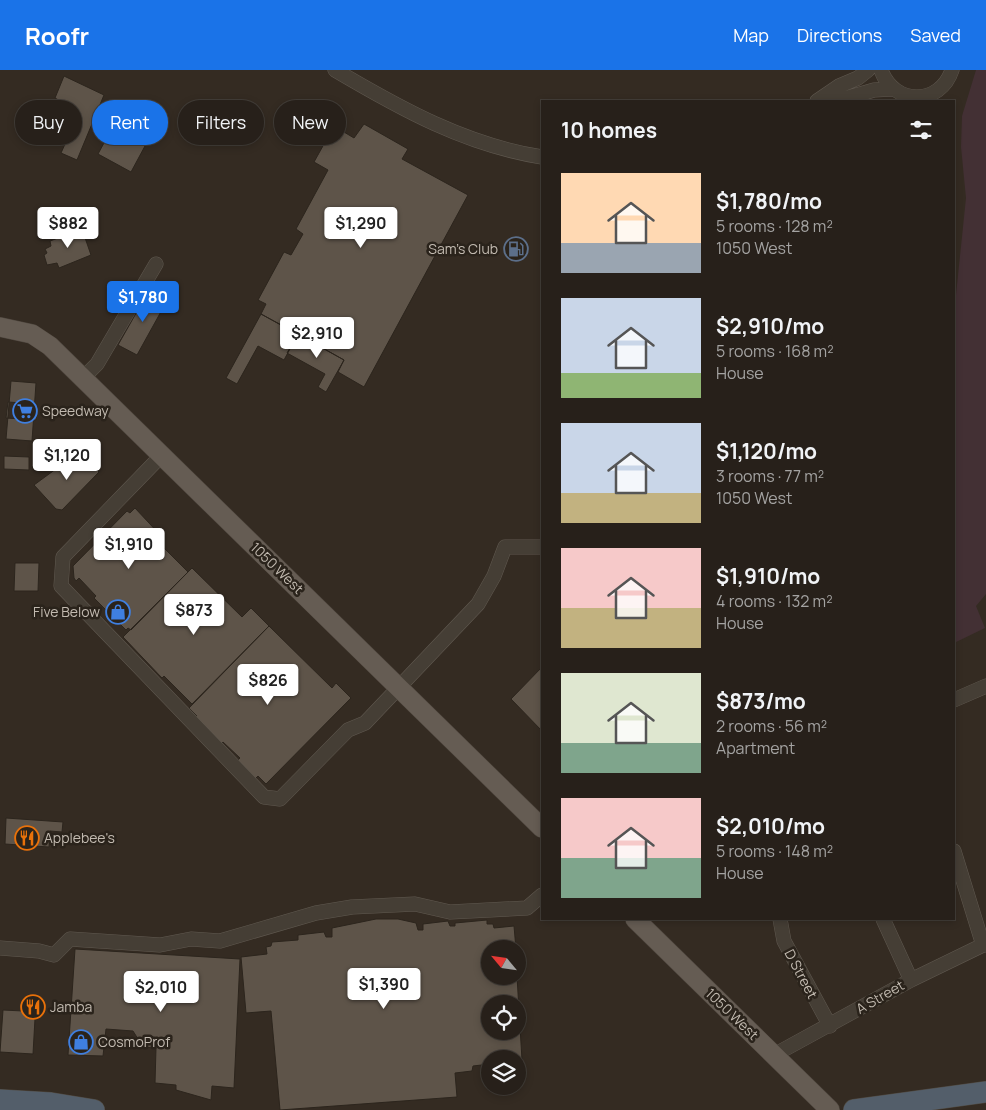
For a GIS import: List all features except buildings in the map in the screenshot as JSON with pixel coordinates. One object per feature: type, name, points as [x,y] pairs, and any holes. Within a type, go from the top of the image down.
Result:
[{"type":"highway","points":[[854,1110],[986,1092]]},
{"type":"highway","points":[[0,1100],[51,1103],[94,1110]]},
{"type":"main road","name":"1050 West","points":[[0,327],[37,336],[83,378],[541,827]]},
{"type":"main road","name":"1050 West","points":[[636,920],[830,1110]]},
{"type":"street","points":[[335,70],[408,111],[453,133],[502,149],[541,157]]},
{"type":"street","points":[[822,100],[838,86],[858,78],[868,70]]},
{"type":"street","points":[[881,70],[892,89]]},
{"type":"street","points":[[944,100],[944,86],[952,70]]},
{"type":"street","points":[[839,100],[874,90],[892,89],[911,99],[928,96],[944,86]]},
{"type":"street","points":[[83,378],[97,364],[156,264]]},
{"type":"street","points":[[161,456],[63,557],[61,586],[264,797],[280,799],[348,730],[364,723],[399,687],[478,604],[494,576],[505,547],[541,547]]},
{"type":"street","points":[[955,700],[986,686]]},
{"type":"street","points":[[955,855],[985,944]]},
{"type":"street","points":[[0,948],[39,951],[54,955],[70,939],[160,945],[191,939],[220,941],[316,913],[352,906],[415,904],[450,912],[528,908],[541,896]]},
{"type":"street","name":"D Street","points":[[780,920],[784,941],[830,1026]]},
{"type":"street","points":[[883,920],[911,980]]},
{"type":"street","name":"A Street","points":[[774,1055],[911,980],[985,944]]},
{"type":"shaded area","points":[[976,70],[986,70],[986,594],[976,606],[985,628],[955,643],[955,304],[966,198],[961,147],[962,116]]},
{"type":"place","name":"Sam's Club","points":[[516,249]]},
{"type":"place","name":"Speedway","points":[[25,411]]},
{"type":"place","name":"Five Below","points":[[118,612]]},
{"type":"place","name":"Applebee's","points":[[27,838]]},
{"type":"place","name":"Jamba","points":[[33,1007]]},
{"type":"place","name":"CosmoProf","points":[[81,1042]]}]
